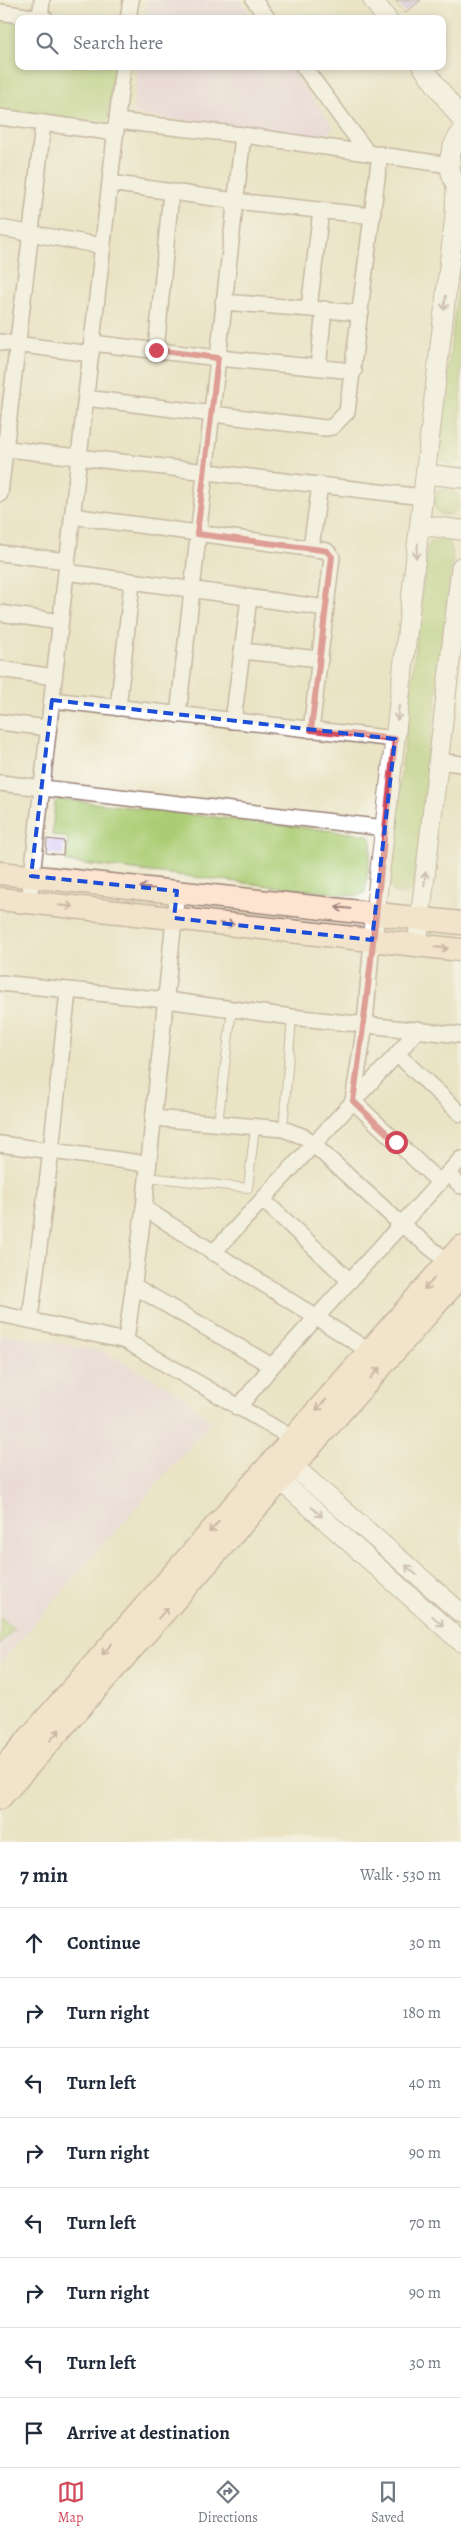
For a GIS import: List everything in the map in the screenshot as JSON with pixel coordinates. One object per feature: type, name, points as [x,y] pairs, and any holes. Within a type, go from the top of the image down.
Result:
[{"type":"main road","points":[[0,873],[375,912],[461,923]]},
{"type":"main road","points":[[0,899],[461,950]]},
{"type":"main road","points":[[280,1471],[292,1438],[369,1351],[457,1261]]},
{"type":"main road","points":[[0,1798],[32,1749],[280,1471],[457,1261]]},
{"type":"main road","points":[[0,1771],[32,1749]]},
{"type":"street","points":[[42,0],[43,15]]},
{"type":"street","points":[[129,15],[131,0]]},
{"type":"street","points":[[254,0],[265,15]]},
{"type":"street","points":[[373,0],[384,15]]},
{"type":"street","points":[[0,12],[22,15]]},
{"type":"street","points":[[29,902],[123,70]]},
{"type":"street","points":[[86,398],[325,428],[332,427],[347,412],[354,371],[373,216],[374,153],[306,70]]},
{"type":"street","points":[[425,70],[461,119]]},
{"type":"street","points":[[0,117],[43,123],[243,135],[449,165]]},
{"type":"street","points":[[0,494],[3,449],[32,233],[43,123]]},
{"type":"street","points":[[353,1101],[365,1024],[375,912],[458,188],[449,165],[452,148],[461,133]]},
{"type":"street","points":[[178,715],[190,591],[243,135]]},
{"type":"street","points":[[110,183],[235,201],[373,216]]},
{"type":"street","points":[[156,350],[171,192]]},
{"type":"street","points":[[309,308],[321,211]]},
{"type":"street","points":[[0,228],[103,246]]},
{"type":"street","points":[[223,302],[361,313]]},
{"type":"street","points":[[318,367],[324,309]]},
{"type":"street","points":[[0,342],[156,350],[354,371]]},
{"type":"street","points":[[3,449],[423,497]]},
{"type":"street","points":[[426,474],[461,478]]},
{"type":"street","points":[[312,548],[320,485]]},
{"type":"street","points":[[72,516],[327,551],[332,557],[311,730]]},
{"type":"street","points":[[420,525],[461,530]]},
{"type":"street","points":[[0,553],[132,583],[326,608]]},
{"type":"street","points":[[417,945],[461,567]]},
{"type":"street","points":[[118,708],[132,583]]},
{"type":"street","points":[[233,721],[249,598]]},
{"type":"street","points":[[0,613],[60,622]]},
{"type":"street","points":[[242,650],[320,659]]},
{"type":"street","points":[[0,669],[54,677]]},
{"type":"street","points":[[52,700],[395,739]]},
{"type":"street","points":[[0,722],[48,728]]},
{"type":"street","points":[[438,761],[461,764]]},
{"type":"street","points":[[0,782],[385,828]]},
{"type":"street","points":[[126,1341],[144,1208],[177,891]]},
{"type":"street","points":[[0,983],[166,1000],[292,1018],[418,1029],[461,1035]]},
{"type":"street","points":[[30,1320],[68,991]]},
{"type":"street","points":[[213,1254],[418,1029]]},
{"type":"street","points":[[397,1054],[461,1114]]},
{"type":"street","points":[[353,1101],[443,1178],[461,1186]]},
{"type":"street","points":[[153,1118],[283,1129],[297,1133],[314,1145],[401,1224],[457,1261]]},
{"type":"street","points":[[0,1144],[51,1151],[148,1171]]},
{"type":"street","points":[[238,1408],[272,1366],[461,1159]]},
{"type":"street","points":[[264,1200],[350,1281]]},
{"type":"street","points":[[144,1208],[213,1254],[318,1316],[369,1351]]},
{"type":"street","points":[[134,1286],[272,1366]]},
{"type":"street","points":[[0,1314],[126,1341],[292,1438]]},
{"type":"street","points":[[280,1471],[461,1613]]},
{"type":"street","points":[[280,1471],[461,1642]]},
{"type":"lane","points":[[218,1123],[232,1009]]},
{"type":"lane","points":[[283,1129],[292,1018]]},
{"type":"lane","points":[[248,1188],[255,1127]]},
{"type":"lane","points":[[148,1171],[248,1188],[264,1200]]},
{"type":"highlighted area","points":[[52,700],[395,739],[372,940],[174,918],[177,891],[31,876]]},
{"type":"shaded area","points":[[147,0],[240,0],[251,15],[145,15]]},
{"type":"shaded area","points":[[138,70],[292,70],[334,127],[323,138],[132,114]]},
{"type":"shaded area","points":[[0,1333],[104,1351],[179,1393],[212,1421],[0,1663]]},
{"type":"green space","points":[[0,21],[15,23],[15,70],[114,70],[107,124],[0,110]]},
{"type":"green space","points":[[461,258],[461,461],[450,465],[440,458],[439,450]]},
{"type":"green space","points":[[446,489],[455,493],[459,502],[455,511],[446,515],[437,511],[433,502],[437,493]]},
{"type":"green space","points":[[441,538],[449,542],[453,553],[415,884],[411,891],[401,895],[393,892],[389,880],[427,549],[431,542]]},
{"type":"green space","points":[[60,799],[367,835],[372,840],[365,892],[358,896],[66,862],[68,838],[52,835],[55,802]]},
{"type":"green space","points":[[0,1616],[14,1629],[0,1645]]},
{"type":"building","points":[[395,0],[421,0],[405,13]]},
{"type":"building","points":[[47,839],[64,841],[63,855],[46,853]]},
{"type":"route","points":[[156,350],[218,358],[197,534],[322,550],[327,551],[332,557],[311,730],[395,739],[372,940],[365,1024],[353,1101],[396,1142]]}]
